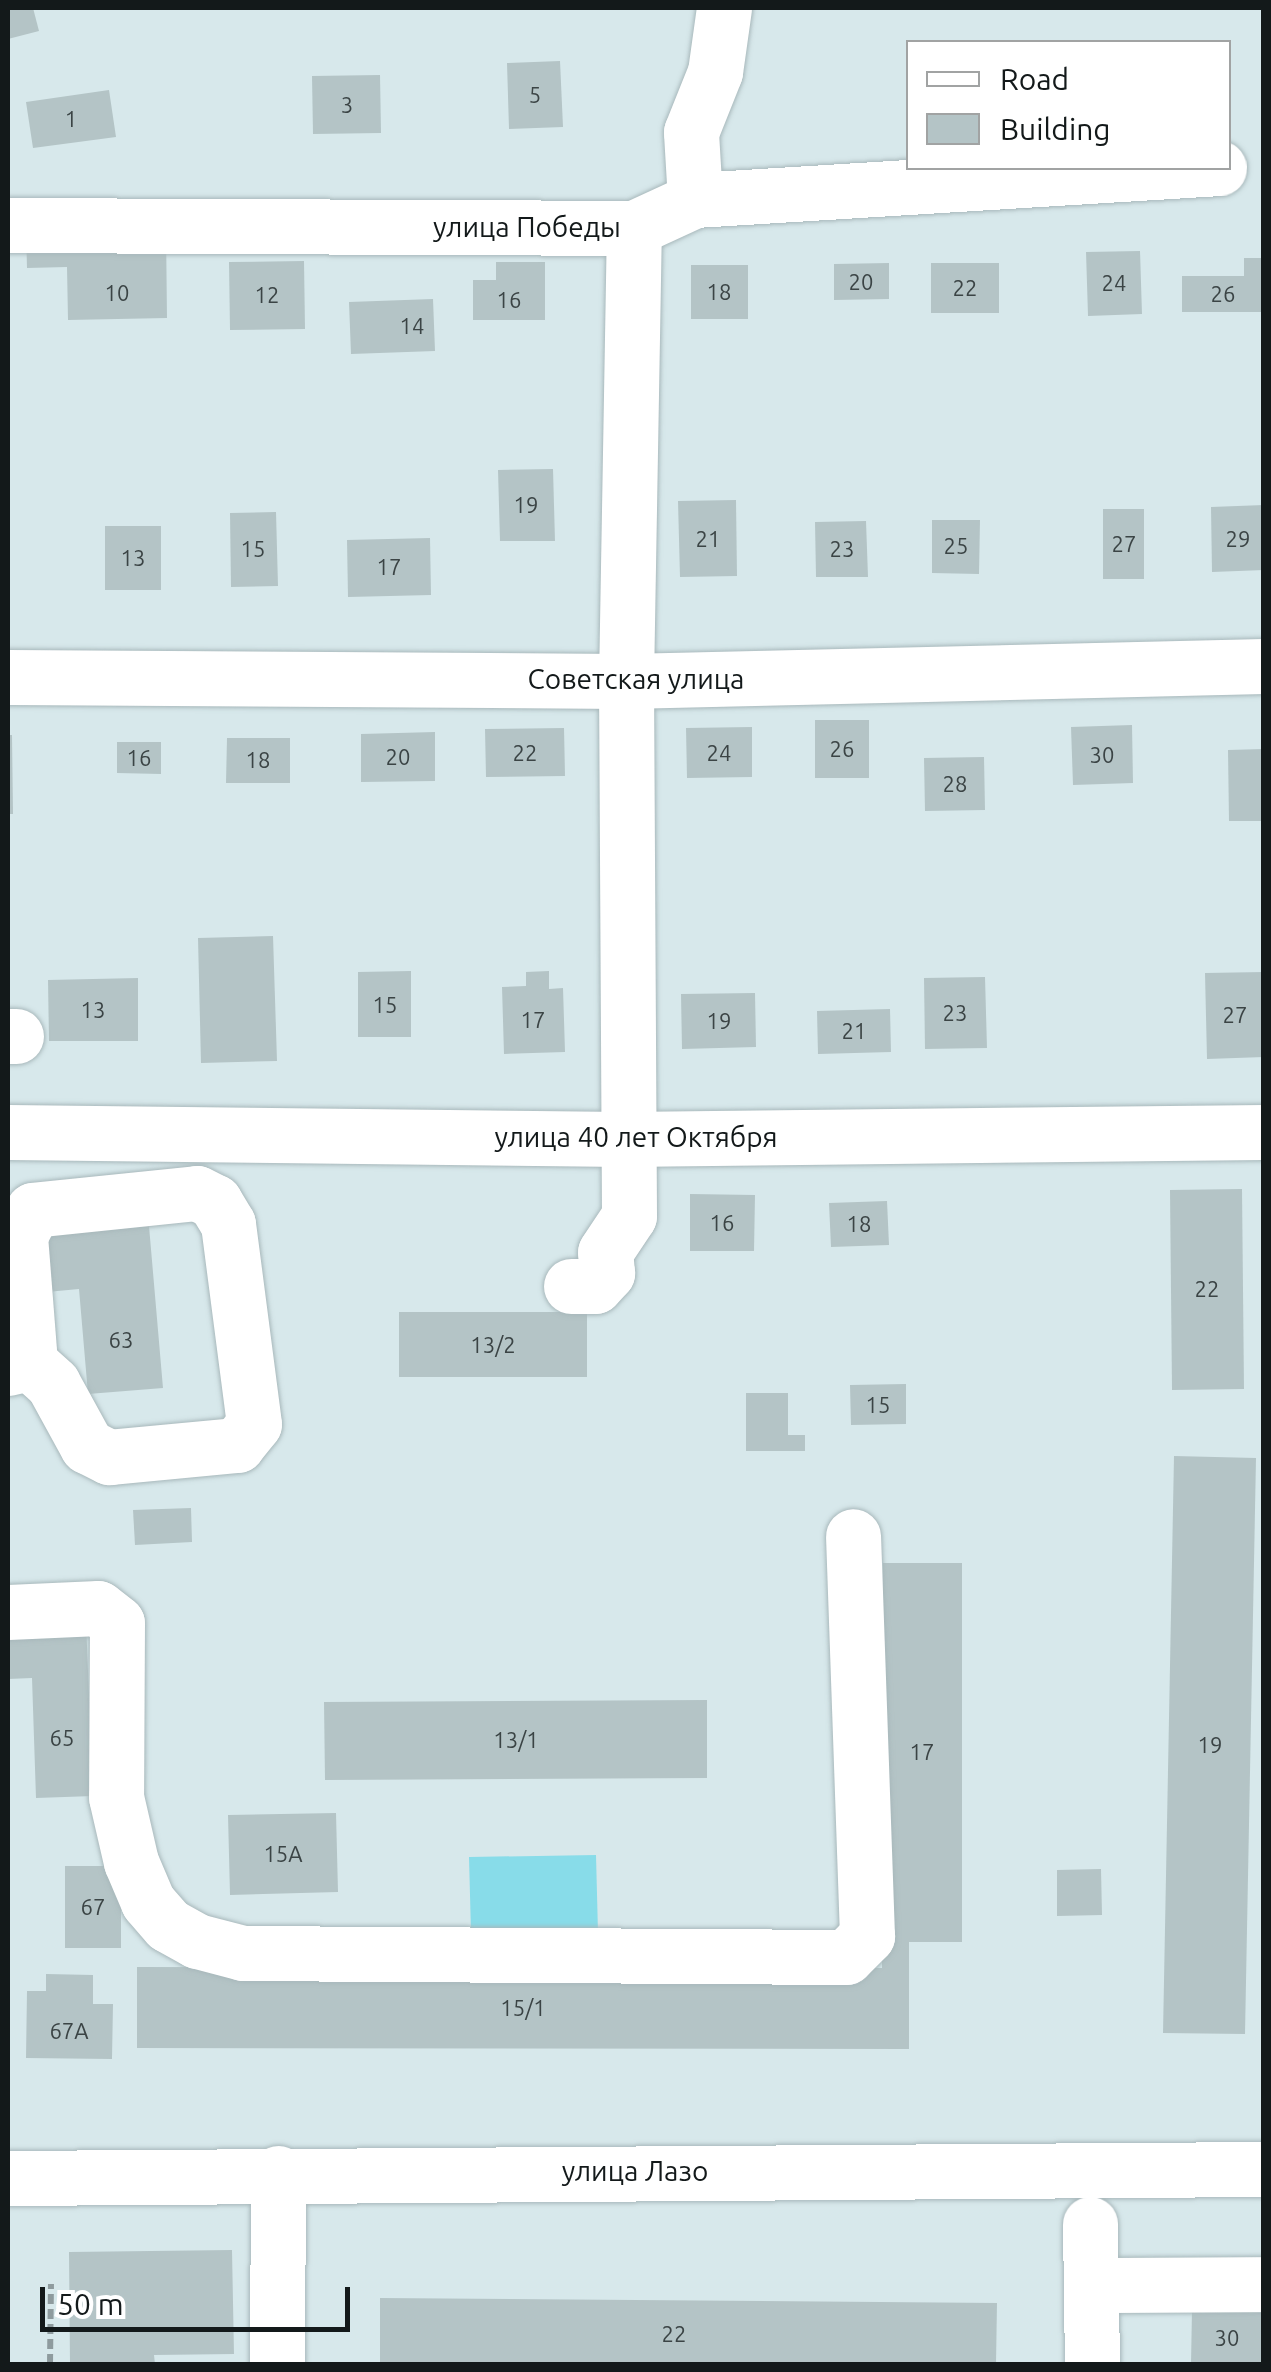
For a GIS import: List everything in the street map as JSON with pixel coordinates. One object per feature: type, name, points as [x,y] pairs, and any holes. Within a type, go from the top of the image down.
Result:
[{"type":"street","points":[[695,200],[691,132],[715,72],[724,8]]},
{"type":"street","points":[[1231,167],[1264,165]]},
{"type":"street","name":"улица Победы","points":[[8,225],[634,228],[695,200],[1186,170]]},
{"type":"street","points":[[571,1286],[596,1286],[607,1273],[605,1252],[629,1216],[624,1140],[626,681],[634,228]]},
{"type":"street","name":"Советская улица","points":[[8,676],[626,681],[1264,666]]},
{"type":"street","name":"улица 40 лет Октября","points":[[8,1132],[624,1140],[1264,1132]]},
{"type":"street","points":[[197,1193],[216,1202],[228,1224],[254,1424],[237,1445],[109,1457],[87,1446],[54,1384],[19,1366],[20,1236],[33,1210],[197,1193]]},
{"type":"street","points":[[8,1612],[98,1608],[117,1624],[116,1797],[131,1862],[148,1902],[168,1925],[197,1941],[243,1953],[846,1957],[867,1936],[853,1536]]},
{"type":"street","name":"улица Лазо","points":[[8,2178],[278,2172],[1264,2169]]},
{"type":"street","points":[[278,2172],[278,2364]]},
{"type":"street","points":[[1090,2224],[1092,2364]]},
{"type":"street","points":[[1091,2285],[1264,2284]]},
{"type":"path","points":[[50,2364],[52,2284]]},
{"type":"shaded area","points":[[596,1855],[598,1933],[471,1933],[469,1857]]},
{"type":"building","points":[[8,8],[33,8],[39,31],[8,39]]},
{"type":"building","points":[[560,61],[563,127],[509,129],[507,63]]},
{"type":"building","points":[[380,75],[381,133],[313,134],[312,76]]},
{"type":"building","points":[[109,90],[116,137],[33,148],[26,102]]},
{"type":"building","points":[[166,228],[167,318],[68,320],[67,267],[27,268],[26,230]]},
{"type":"building","points":[[1140,251],[1142,314],[1088,316],[1086,252]]},
{"type":"building","points":[[1244,258],[1264,258],[1264,312],[1182,312],[1182,276],[1244,276]]},
{"type":"building","points":[[304,261],[305,329],[230,330],[229,262]]},
{"type":"building","points":[[496,262],[545,262],[545,320],[473,320],[473,280],[496,280]]},
{"type":"building","points":[[889,263],[889,299],[834,300],[834,264]]},
{"type":"building","points":[[931,263],[999,263],[999,313],[931,313]]},
{"type":"building","points":[[691,265],[748,265],[748,319],[691,319]]},
{"type":"building","points":[[433,299],[435,351],[351,354],[349,302]]},
{"type":"building","points":[[553,469],[555,541],[500,541],[498,470]]},
{"type":"building","points":[[736,500],[737,576],[680,577],[678,501]]},
{"type":"building","points":[[1264,505],[1264,570],[1212,572],[1211,507]]},
{"type":"building","points":[[1103,509],[1144,509],[1144,579],[1103,579]]},
{"type":"building","points":[[276,512],[278,586],[231,587],[230,513]]},
{"type":"building","points":[[932,520],[980,520],[979,574],[932,573]]},
{"type":"building","points":[[866,521],[868,577],[816,577],[815,522]]},
{"type":"building","points":[[105,526],[161,526],[161,590],[105,590]]},
{"type":"building","points":[[430,538],[431,595],[348,597],[347,540]]},
{"type":"building","points":[[815,720],[869,720],[869,778],[815,778]]},
{"type":"building","points":[[1132,725],[1133,783],[1073,785],[1071,727]]},
{"type":"building","points":[[752,727],[752,777],[687,778],[686,728]]},
{"type":"building","points":[[564,728],[565,776],[486,777],[485,729]]},
{"type":"building","points":[[435,732],[435,781],[361,782],[361,734]]},
{"type":"building","points":[[8,735],[12,735],[13,814],[8,814]]},
{"type":"building","points":[[227,738],[290,738],[290,783],[226,783]]},
{"type":"building","points":[[117,742],[161,742],[161,774],[117,773]]},
{"type":"building","points":[[1264,749],[1264,821],[1229,821],[1228,750]]},
{"type":"building","points":[[984,757],[985,810],[925,811],[924,758]]},
{"type":"building","points":[[273,936],[277,1061],[201,1063],[198,938]]},
{"type":"building","points":[[411,971],[411,1037],[358,1037],[358,972]]},
{"type":"building","points":[[549,971],[549,989],[563,988],[565,1052],[504,1054],[502,987],[526,986],[526,972]]},
{"type":"building","points":[[1264,972],[1264,1057],[1207,1059],[1205,973]]},
{"type":"building","points":[[985,977],[987,1048],[925,1049],[924,978]]},
{"type":"building","points":[[138,978],[138,1041],[49,1041],[48,980]]},
{"type":"building","points":[[755,993],[756,1047],[682,1049],[681,994]]},
{"type":"building","points":[[890,1009],[891,1052],[818,1054],[817,1011]]},
{"type":"building","points":[[1242,1189],[1244,1389],[1172,1390],[1170,1190]]},
{"type":"building","points":[[690,1194],[755,1195],[754,1251],[690,1251]]},
{"type":"building","points":[[887,1201],[889,1245],[831,1247],[829,1203]]},
{"type":"building","points":[[149,1226],[163,1388],[88,1394],[79,1289],[36,1293],[31,1236]]},
{"type":"building","points":[[399,1312],[587,1312],[587,1377],[399,1377]]},
{"type":"building","points":[[906,1384],[906,1424],[851,1425],[850,1385]]},
{"type":"building","points":[[746,1393],[788,1393],[788,1435],[805,1435],[805,1451],[746,1451]]},
{"type":"building","points":[[1174,1456],[1256,1458],[1245,2034],[1163,2033]]},
{"type":"building","points":[[191,1508],[192,1542],[135,1545],[133,1510]]},
{"type":"building","points":[[883,1563],[962,1563],[962,1942],[909,1942],[909,2049],[137,2048],[137,1967],[882,1968]]},
{"type":"building","points":[[86,1621],[93,1796],[36,1798],[32,1678],[8,1679],[8,1625]]},
{"type":"building","points":[[707,1700],[707,1778],[325,1780],[324,1702]]},
{"type":"building","points":[[336,1813],[338,1892],[230,1895],[228,1815]]},
{"type":"building","points":[[65,1866],[121,1866],[121,1948],[65,1948]]},
{"type":"building","points":[[1101,1869],[1102,1915],[1057,1916],[1057,1870]]},
{"type":"building","points":[[46,1974],[93,1975],[93,2004],[113,2004],[112,2059],[26,2058],[27,1991],[46,1991]]},
{"type":"building","points":[[232,2250],[234,2354],[154,2355],[155,2364],[70,2364],[69,2252]]},
{"type":"building","points":[[380,2298],[997,2303],[996,2364],[380,2364]]},
{"type":"building","points":[[1192,2310],[1264,2311],[1264,2364],[1191,2364]]}]
